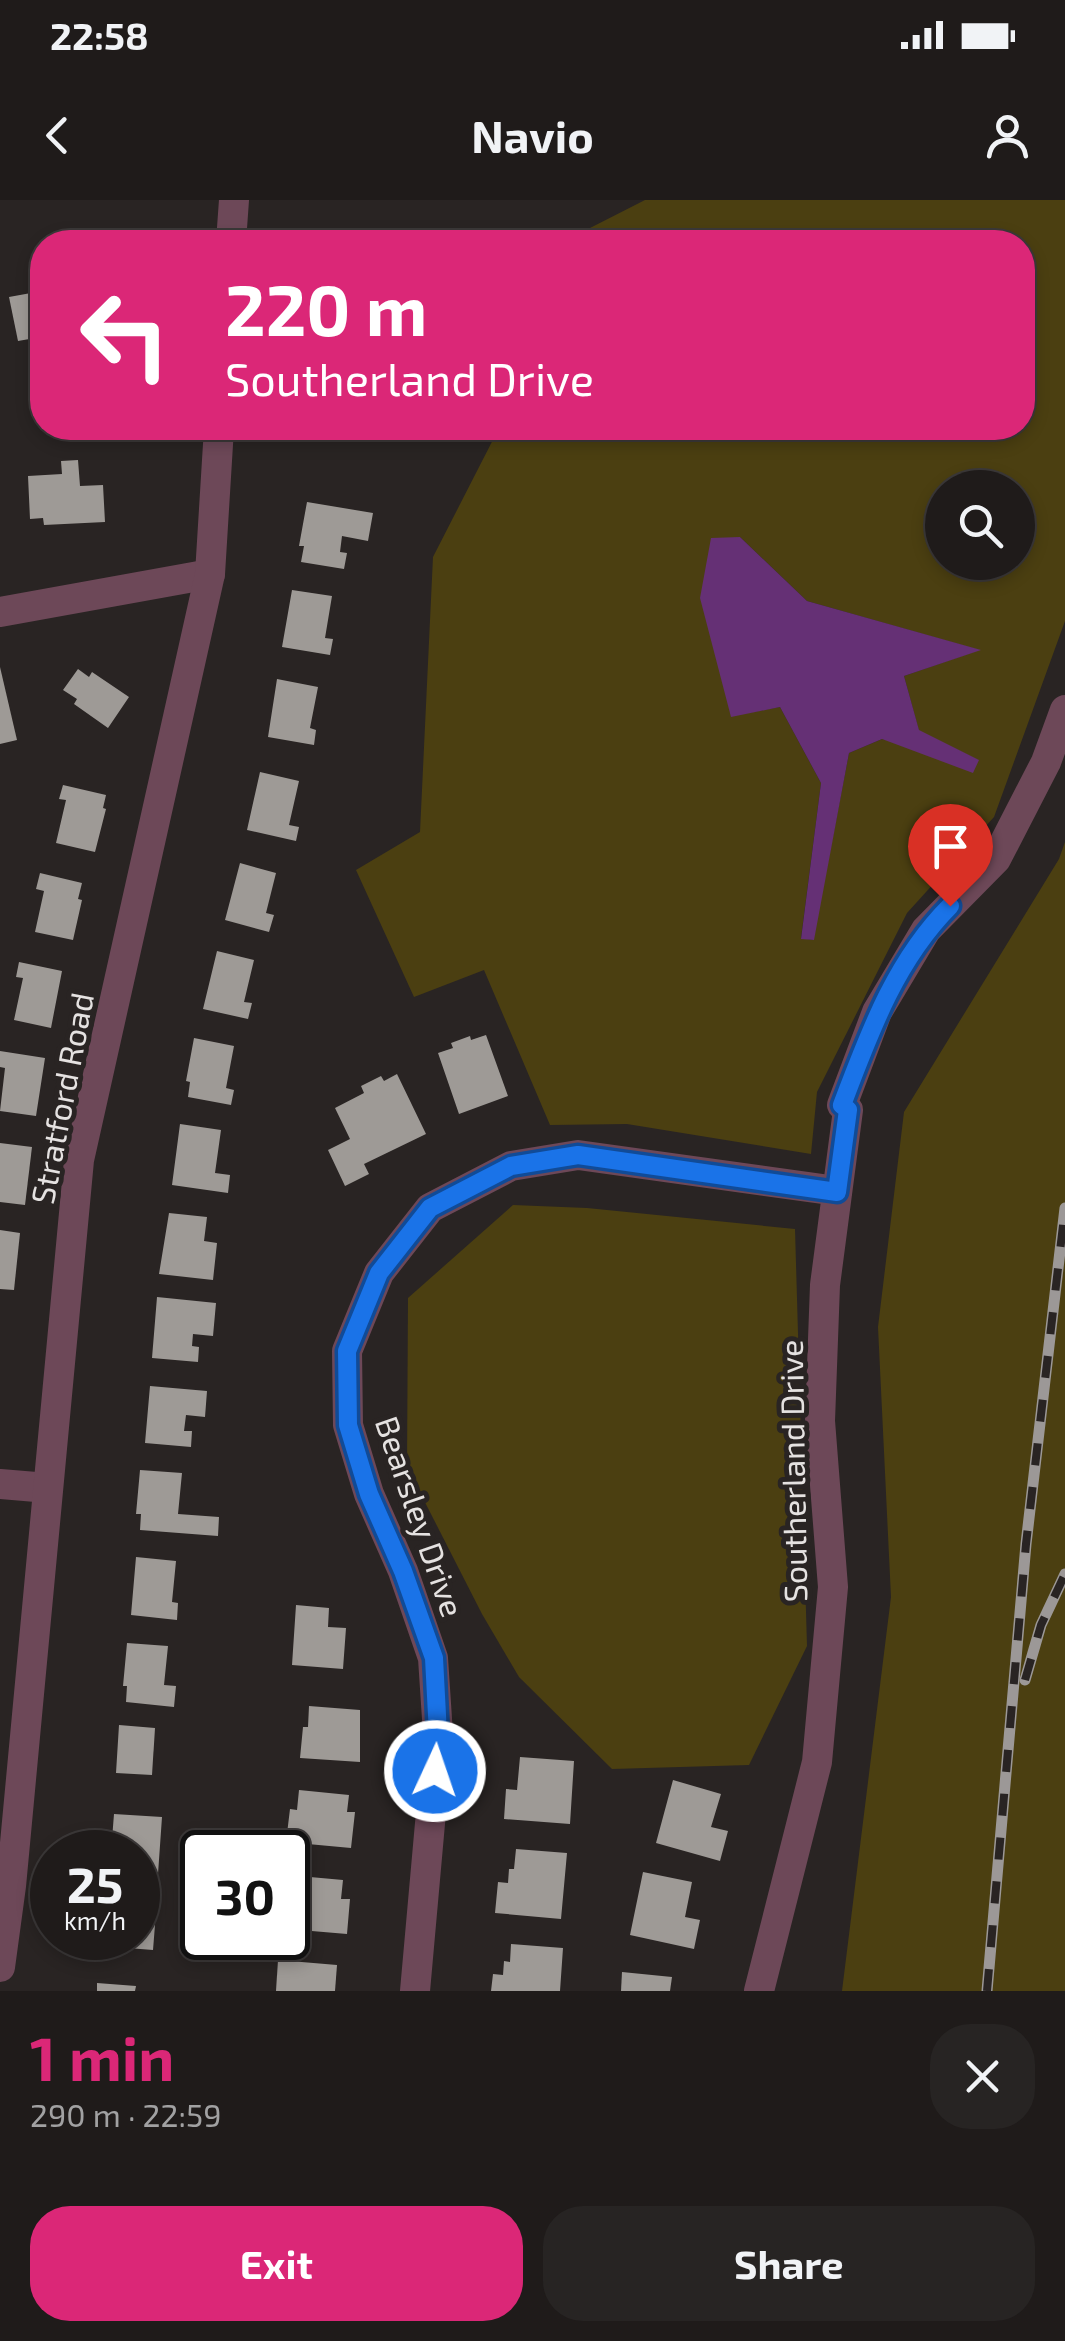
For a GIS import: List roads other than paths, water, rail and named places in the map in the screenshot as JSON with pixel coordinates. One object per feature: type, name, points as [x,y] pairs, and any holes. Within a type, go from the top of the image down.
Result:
[{"type":"street","points":[[232,230],[234,200]]},
{"type":"street","name":"Stratford Road","points":[[0,1968],[79,1160],[210,574],[218,440]]},
{"type":"street","points":[[0,612],[210,574]]},
{"type":"street","name":"Southerland Drive","points":[[759,1991],[817,1762],[832,1587],[820,1421],[825,1285],[848,1110],[842,1105],[877,1012],[926,930],[996,860],[1046,762],[1065,710]]},
{"type":"street","name":"Bearsley Drive","points":[[415,1991],[438,1734],[434,1658],[403,1571],[369,1494],[348,1425],[347,1351],[379,1273],[430,1208],[511,1166],[578,1155],[837,1192]]},
{"type":"street","points":[[0,1484],[48,1488]]},
{"type":"railway","points":[[987,1991],[1026,1544],[1065,1208]]},
{"type":"railway","points":[[1025,1680],[1041,1625],[1065,1574]]}]
